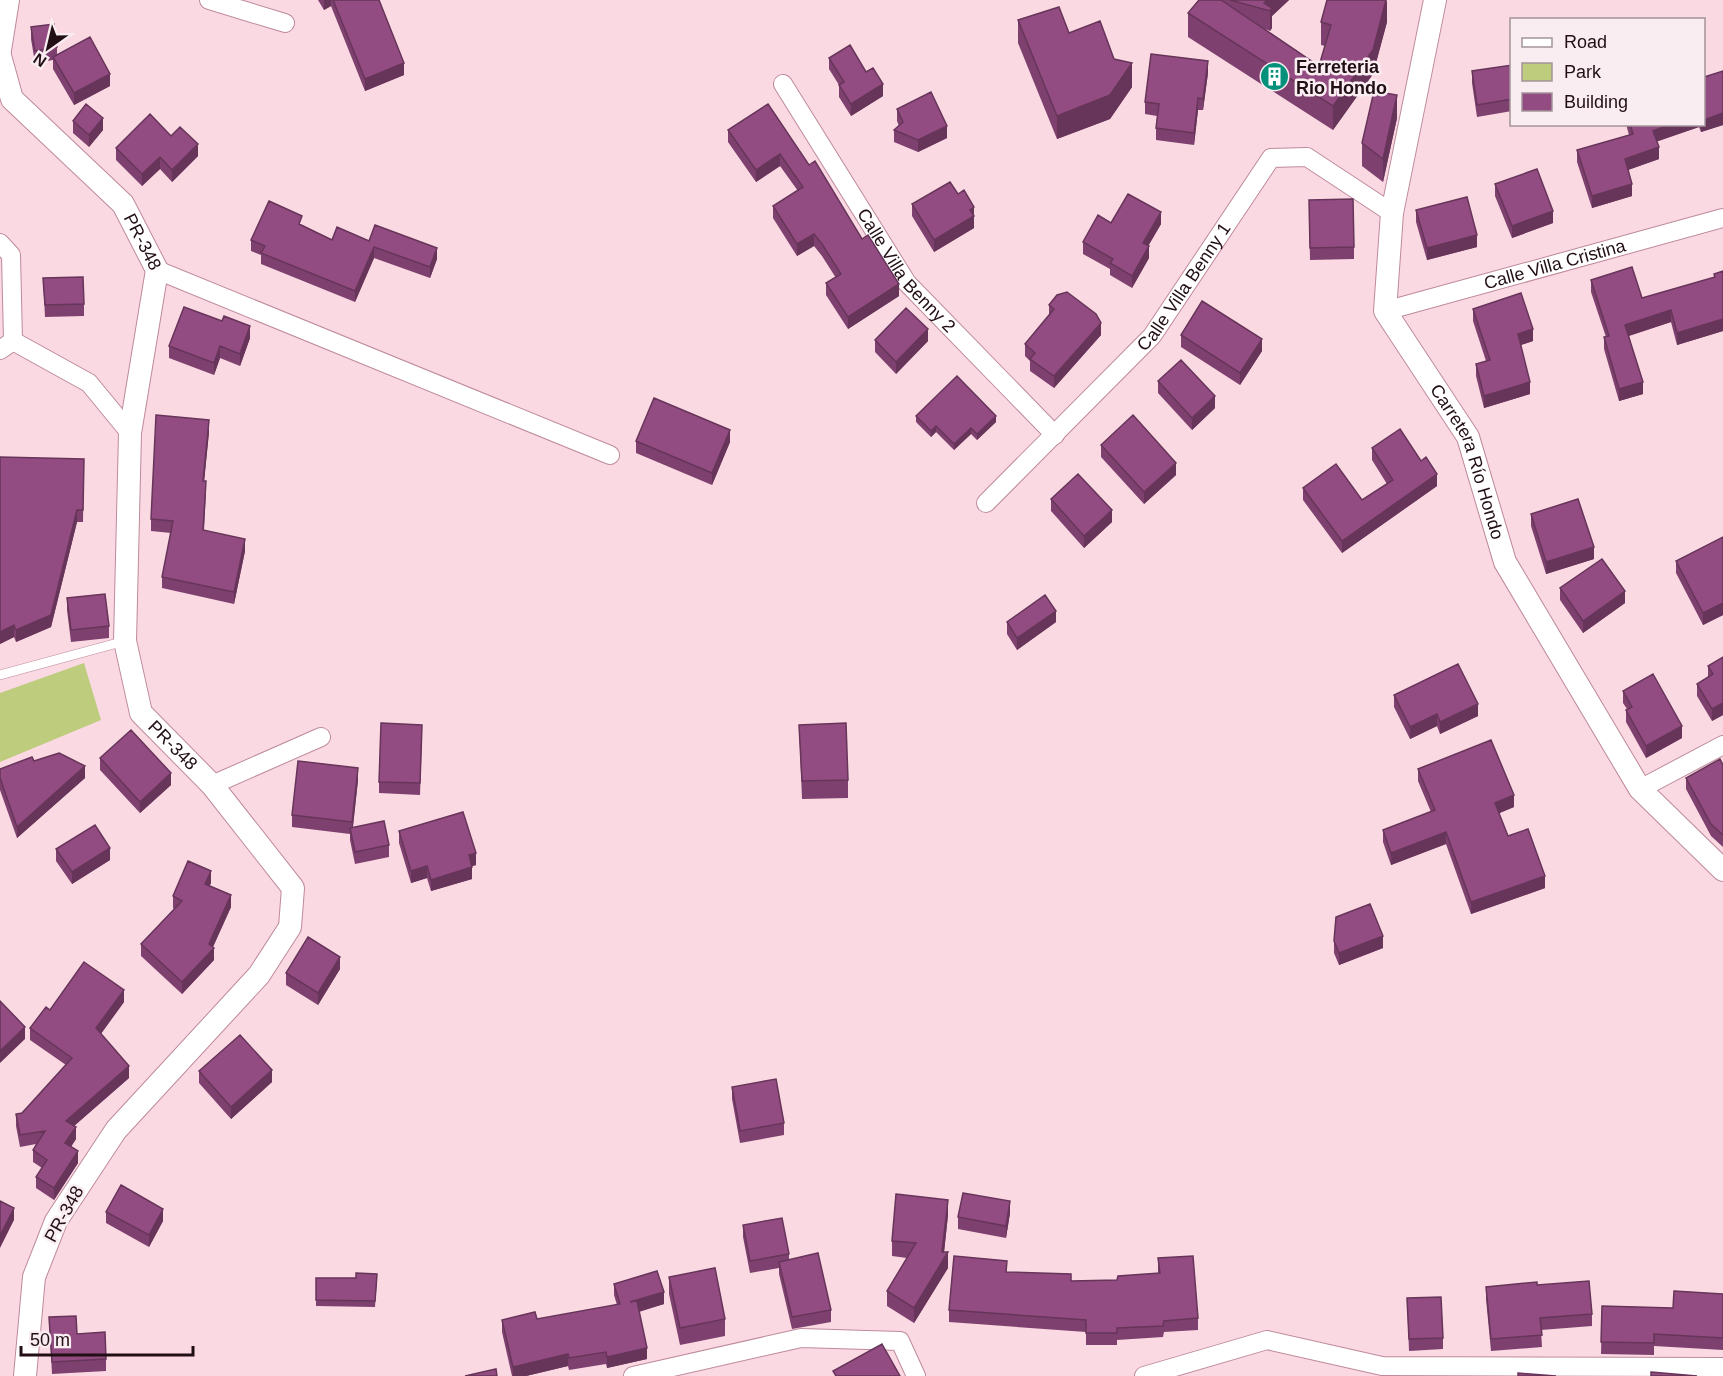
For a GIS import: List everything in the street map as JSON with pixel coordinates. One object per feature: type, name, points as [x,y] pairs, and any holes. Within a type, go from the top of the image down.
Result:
[{"type":"street","points":[[0,50],[11,0]]},
{"type":"street","points":[[209,0],[285,22]]},
{"type":"street","points":[[1385,311],[1392,213],[1436,0]]},
{"type":"street","name":"PR-348","points":[[0,56],[12,99],[123,204],[157,270],[130,433],[125,641],[141,713],[212,785],[293,888],[290,927],[259,975],[116,1130],[56,1221],[34,1277],[25,1376]]},
{"type":"street","name":"Calle Villa Benny 2","points":[[783,84],[907,283],[1055,435]]},
{"type":"street","name":"Calle Villa Benny 1","points":[[986,503],[1152,336],[1271,158],[1307,157],[1392,213]]},
{"type":"street","name":"Calle Villa Cristina","points":[[1385,311],[1723,218]]},
{"type":"street","points":[[0,243],[11,255],[6,345],[89,383],[130,433]]},
{"type":"street","points":[[157,270],[610,455]]},
{"type":"street","name":"Carretera Río Hondo","points":[[1385,311],[1468,437],[1505,562],[1640,789],[1723,870]]},
{"type":"street","points":[[212,785],[321,737]]},
{"type":"street","points":[[1640,789],[1723,745]]},
{"type":"street","points":[[644,1375],[801,1338],[900,1341],[916,1376]]},
{"type":"street","points":[[1144,1376],[1267,1340],[1382,1366],[1723,1367]]},
{"type":"lane","points":[[0,675],[125,641]]},
{"type":"green space","points":[[84,663],[101,720],[0,762],[0,693]]},
{"type":"building","points":[[333,0],[379,0],[404,63],[365,79]]},
{"type":"building","points":[[1199,0],[1221,0],[1319,66],[1331,25],[1321,22],[1327,0],[1386,0],[1373,50],[1333,106],[1188,13]]},
{"type":"building","points":[[1230,0],[1267,0],[1264,3],[1272,8],[1270,11]]},
{"type":"building","points":[[1059,7],[1069,33],[1100,21],[1114,59],[1132,63],[1110,95],[1057,116],[1018,20]]},
{"type":"building","points":[[54,24],[57,47],[35,51],[31,27]]},
{"type":"building","points":[[90,37],[110,74],[74,93],[53,57]]},
{"type":"building","points":[[850,45],[866,72],[873,68],[883,84],[851,104],[839,85],[844,82],[829,58]]},
{"type":"building","points":[[1151,54],[1208,61],[1203,99],[1198,98],[1194,133],[1156,128],[1159,104],[1145,102]]},
{"type":"building","points":[[1510,65],[1510,99],[1477,105],[1472,71]]},
{"type":"building","points":[[1723,71],[1723,113],[1705,120],[1705,77]]},
{"type":"building","points":[[1374,91],[1397,95],[1383,159],[1362,143]]},
{"type":"building","points":[[931,92],[947,126],[918,140],[894,130],[903,122],[897,109]]},
{"type":"building","points":[[86,104],[103,118],[89,135],[73,121]]},
{"type":"building","points":[[768,104],[809,165],[815,161],[862,239],[868,235],[899,284],[848,317],[826,283],[841,274],[822,244],[814,234],[797,244],[773,206],[803,187],[780,154],[756,170],[728,130]]},
{"type":"building","points":[[150,114],[171,136],[180,127],[198,144],[172,170],[160,157],[142,174],[116,148]]},
{"type":"building","points":[[1631,126],[1666,126],[1653,131],[1659,147],[1625,159],[1632,184],[1592,196],[1577,150],[1633,134]]},
{"type":"building","points":[[1537,169],[1553,211],[1512,226],[1495,184]]},
{"type":"building","points":[[950,182],[958,194],[964,190],[974,207],[970,210],[974,216],[934,240],[912,204]]},
{"type":"building","points":[[1128,194],[1161,212],[1143,243],[1149,246],[1132,276],[1110,263],[1113,259],[1083,242],[1098,215],[1111,223]]},
{"type":"building","points":[[1467,197],[1477,235],[1427,248],[1416,210]]},
{"type":"building","points":[[1353,199],[1354,247],[1310,248],[1309,200]]},
{"type":"building","points":[[269,201],[302,216],[299,224],[332,240],[337,227],[369,241],[375,225],[437,248],[430,267],[374,247],[355,291],[261,253],[265,246],[251,240]]},
{"type":"building","points":[[1632,267],[1642,298],[1715,277],[1714,274],[1723,271],[1723,319],[1677,333],[1671,310],[1625,325],[1643,382],[1619,389],[1604,337],[1609,336],[1591,280]]},
{"type":"building","points":[[83,277],[84,304],[45,305],[43,278]]},
{"type":"building","points":[[1067,292],[1096,314],[1101,323],[1054,376],[1030,359],[1035,353],[1025,344],[1054,309],[1049,305],[1057,295]]},
{"type":"building","points":[[1521,293],[1533,329],[1518,334],[1530,382],[1484,396],[1476,364],[1490,360],[1473,309]]},
{"type":"building","points":[[1202,301],[1262,339],[1240,373],[1181,335]]},
{"type":"building","points":[[184,307],[222,321],[224,316],[250,326],[240,354],[220,346],[214,363],[169,346]]},
{"type":"building","points":[[906,308],[928,329],[896,362],[875,340]]},
{"type":"building","points":[[1181,360],[1215,396],[1192,418],[1158,381]]},
{"type":"building","points":[[957,376],[996,416],[977,434],[971,428],[954,444],[936,426],[931,431],[916,416]]},
{"type":"building","points":[[654,398],[730,430],[712,473],[636,441]]},
{"type":"building","points":[[156,415],[209,420],[203,481],[206,481],[203,530],[245,539],[234,592],[162,577],[173,521],[151,519]]},
{"type":"building","points":[[1133,415],[1176,463],[1144,492],[1101,445]]},
{"type":"building","points":[[1400,429],[1421,461],[1426,457],[1437,474],[1342,541],[1303,488],[1336,464],[1362,500],[1393,480],[1372,448]]},
{"type":"building","points":[[0,457],[84,459],[83,510],[77,510],[51,615],[16,630],[14,625],[0,632]]},
{"type":"building","points":[[1078,474],[1112,510],[1084,536],[1051,499]]},
{"type":"building","points":[[1578,499],[1594,547],[1546,562],[1531,514]]},
{"type":"building","points":[[1723,537],[1723,603],[1703,613],[1676,561]]},
{"type":"building","points":[[1602,559],[1625,591],[1583,621],[1560,588]]},
{"type":"building","points":[[105,594],[109,626],[71,630],[67,598]]},
{"type":"building","points":[[1045,595],[1056,611],[1017,638],[1007,622]]},
{"type":"building","points":[[1723,657],[1723,703],[1712,709],[1697,684],[1713,674],[1708,666]]},
{"type":"building","points":[[1458,664],[1478,704],[1440,722],[1437,714],[1410,727],[1394,695]]},
{"type":"building","points":[[1653,674],[1682,726],[1646,746],[1626,710],[1632,707],[1623,691]]},
{"type":"building","points":[[381,723],[422,725],[420,783],[379,782]]},
{"type":"building","points":[[846,723],[848,780],[802,781],[799,725]]},
{"type":"building","points":[[131,730],[171,773],[140,802],[100,758]]},
{"type":"building","points":[[1491,740],[1514,795],[1495,803],[1508,836],[1528,829],[1545,876],[1471,902],[1446,832],[1391,853],[1383,830],[1435,810],[1418,769]]},
{"type":"building","points":[[59,753],[85,766],[17,827],[0,778],[0,769],[32,757],[34,761]]},
{"type":"building","points":[[1720,759],[1723,765],[1723,835],[1711,824],[1686,778]]},
{"type":"building","points":[[298,761],[358,768],[352,822],[292,815]]},
{"type":"building","points":[[463,812],[476,853],[469,855],[472,867],[431,880],[427,866],[411,871],[399,831]]},
{"type":"building","points":[[384,821],[389,845],[355,852],[350,828]]},
{"type":"building","points":[[95,825],[110,848],[72,872],[56,849]]},
{"type":"building","points":[[188,861],[211,871],[205,884],[231,895],[209,944],[214,948],[182,982],[141,944],[182,901],[173,896]]},
{"type":"building","points":[[1370,904],[1383,936],[1339,953],[1334,941],[1336,917]]},
{"type":"building","points":[[308,937],[340,957],[318,993],[286,973]]},
{"type":"building","points":[[84,962],[124,990],[96,1028],[129,1066],[66,1121],[76,1127],[65,1143],[78,1151],[54,1188],[36,1177],[47,1160],[33,1150],[45,1131],[20,1135],[16,1114],[22,1113],[72,1058],[30,1028],[46,1007],[50,1010]]},
{"type":"building","points":[[0,1001],[25,1027],[0,1051]]},
{"type":"building","points":[[240,1035],[272,1070],[231,1107],[199,1071]]},
{"type":"building","points":[[776,1079],[784,1123],[740,1131],[732,1087]]},
{"type":"building","points":[[121,1185],[163,1209],[149,1235],[106,1212]]},
{"type":"building","points":[[963,1193],[1010,1201],[1006,1226],[958,1217]]},
{"type":"building","points":[[896,1194],[948,1200],[942,1252],[948,1252],[914,1308],[887,1291],[916,1243],[892,1241]]},
{"type":"building","points":[[0,1201],[14,1208],[0,1236]]},
{"type":"building","points":[[782,1218],[789,1254],[750,1261],[743,1225]]},
{"type":"building","points":[[818,1253],[831,1310],[792,1317],[779,1262]]},
{"type":"building","points":[[954,1256],[1007,1261],[1006,1272],[1071,1274],[1071,1281],[1117,1280],[1118,1276],[1160,1273],[1158,1258],[1193,1256],[1198,1318],[1164,1321],[1163,1326],[1117,1328],[1117,1333],[1086,1333],[1086,1320],[949,1310]]},
{"type":"building","points":[[715,1268],[725,1319],[680,1328],[669,1277]]},
{"type":"building","points":[[657,1271],[664,1292],[630,1302],[637,1301],[647,1348],[607,1357],[606,1352],[569,1358],[568,1354],[513,1367],[502,1320],[535,1312],[537,1319],[620,1304],[614,1284]]},
{"type":"building","points":[[356,1273],[377,1274],[375,1301],[316,1300],[316,1278],[356,1278]]},
{"type":"building","points":[[1589,1281],[1592,1314],[1540,1318],[1542,1335],[1491,1339],[1486,1287],[1537,1282],[1537,1285]]},
{"type":"building","points":[[1674,1291],[1723,1294],[1723,1338],[1654,1334],[1654,1343],[1601,1342],[1602,1306],[1673,1308]]},
{"type":"building","points":[[1441,1297],[1443,1338],[1409,1339],[1407,1298]]},
{"type":"building","points":[[76,1316],[77,1334],[105,1332],[106,1359],[52,1362],[49,1317]]},
{"type":"building","points":[[882,1344],[900,1376],[836,1376],[833,1371]]},
{"type":"building","points":[[496,1369],[497,1376],[465,1376]]},
{"type":"building","points":[[1651,1372],[1697,1376],[1651,1376]]},
{"type":"building","points":[[1518,1373],[1556,1376],[1518,1376]]},
{"type":"place","name":"Ferreteria Rio Hondo","points":[[1275,77]]}]
